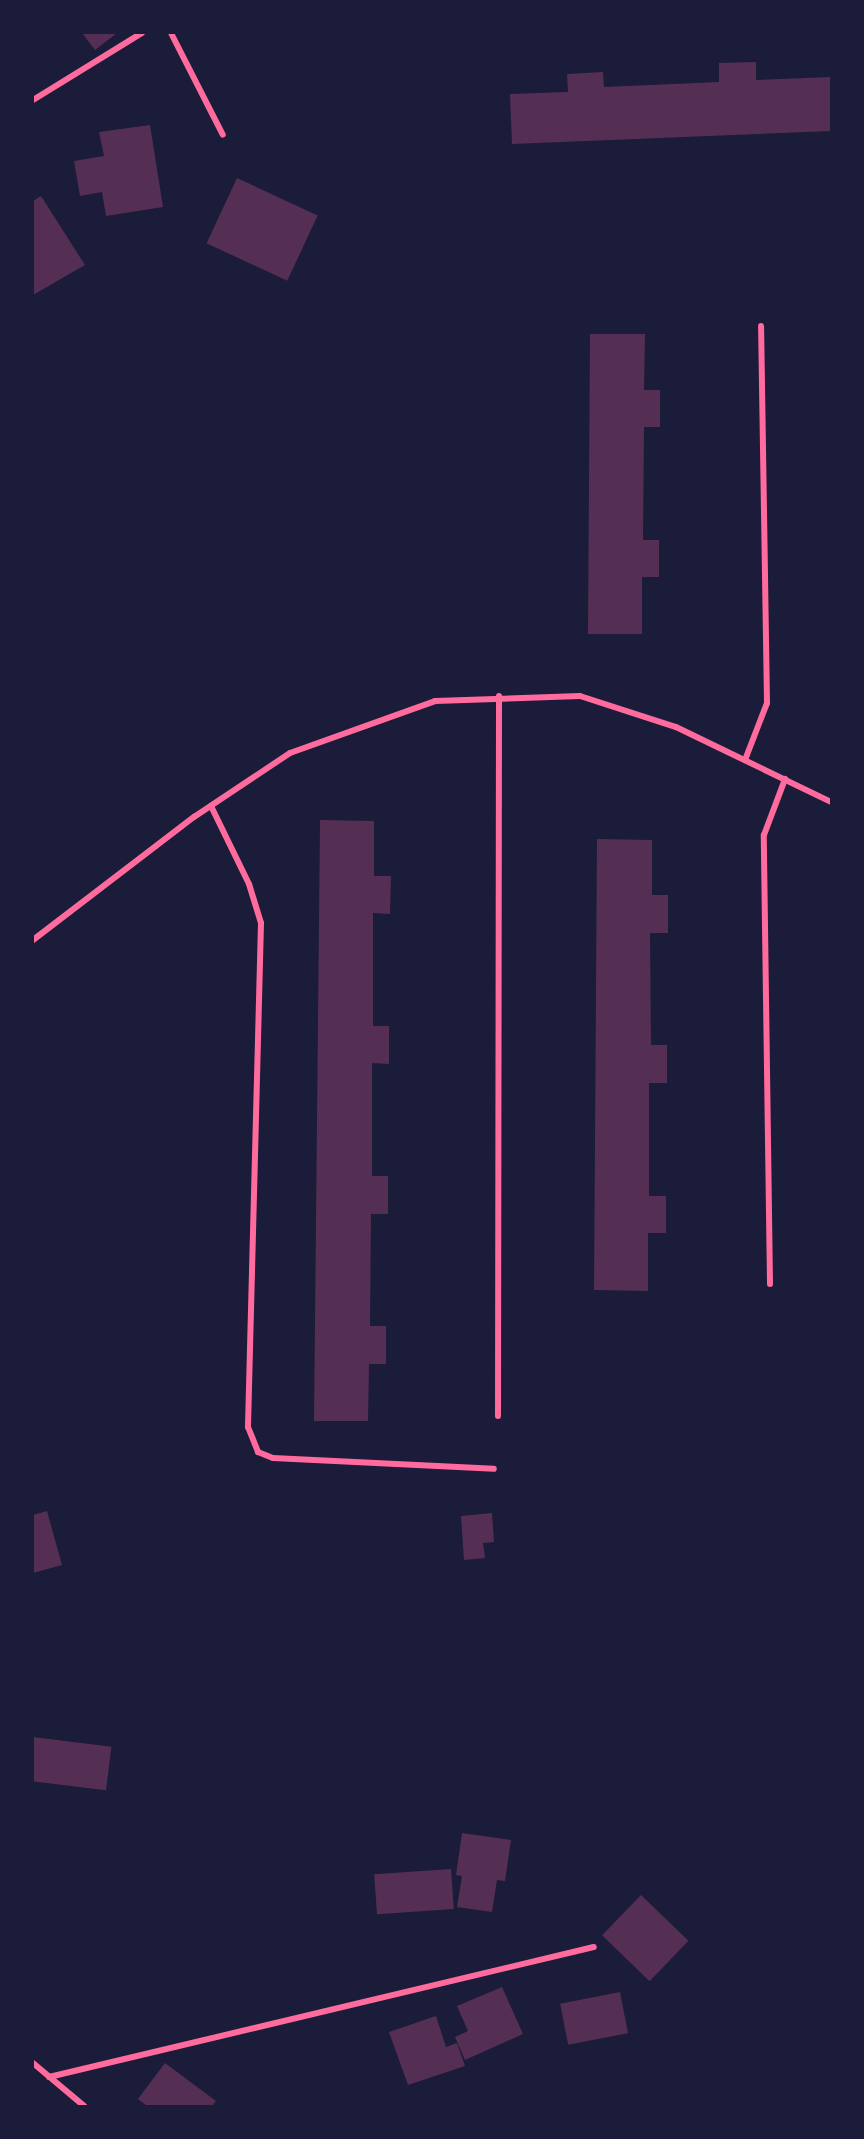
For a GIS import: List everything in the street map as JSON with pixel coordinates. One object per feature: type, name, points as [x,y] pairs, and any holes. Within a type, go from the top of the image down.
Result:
[{"type":"street","points":[[33,100],[142,33]]},
{"type":"street","points":[[171,33],[223,135]]},
{"type":"street","points":[[745,760],[767,703],[761,326]]},
{"type":"street","points":[[498,1416],[499,696]]},
{"type":"street","points":[[33,940],[211,806],[290,753],[435,701],[499,696],[580,696],[676,727],[831,802]]},
{"type":"street","points":[[770,1284],[764,835],[785,779]]},
{"type":"street","points":[[211,806],[249,884],[261,923],[248,1427],[258,1452],[273,1458],[494,1468]]},
{"type":"street","points":[[49,2078],[594,1947]]},
{"type":"street","points":[[33,2063],[84,2106]]},
{"type":"building","points":[[82,33],[117,33],[95,50]]},
{"type":"building","points":[[756,62],[756,80],[831,77],[831,131],[512,144],[510,94],[568,92],[567,74],[603,72],[604,87],[719,82],[719,63]]},
{"type":"building","points":[[150,125],[163,207],[106,216],[102,192],[80,196],[74,161],[104,156],[99,132]]},
{"type":"building","points":[[237,178],[318,216],[287,281],[207,243]]},
{"type":"building","points":[[41,196],[85,265],[33,295],[33,201]]},
{"type":"building","points":[[590,334],[645,334],[644,390],[660,390],[660,427],[644,427],[643,540],[659,540],[659,577],[642,577],[642,634],[588,634]]},
{"type":"building","points":[[320,820],[374,821],[374,876],[391,876],[390,914],[373,913],[373,1026],[389,1026],[389,1064],[372,1063],[372,1176],[388,1176],[388,1214],[371,1214],[370,1326],[386,1326],[386,1364],[369,1364],[368,1421],[314,1421]]},
{"type":"building","points":[[597,839],[652,840],[652,895],[668,895],[668,933],[650,933],[651,1045],[667,1045],[667,1083],[649,1083],[649,1196],[666,1196],[666,1233],[648,1233],[648,1291],[594,1290]]},
{"type":"building","points":[[47,1511],[62,1565],[33,1573],[33,1515]]},
{"type":"building","points":[[492,1513],[494,1542],[483,1543],[485,1558],[464,1560],[461,1516]]},
{"type":"building","points":[[33,1737],[111,1747],[106,1790],[33,1781]]},
{"type":"building","points":[[462,1833],[511,1840],[505,1881],[497,1880],[492,1912],[457,1907],[462,1876],[456,1875]]},
{"type":"building","points":[[451,1869],[454,1909],[377,1914],[374,1874]]},
{"type":"building","points":[[641,1895],[688,1941],[650,1981],[602,1935]]},
{"type":"building","points":[[502,1987],[523,2034],[465,2060],[455,2037],[468,2031],[457,2006]]},
{"type":"building","points":[[620,1992],[628,2033],[568,2045],[560,2004]]},
{"type":"building","points":[[436,2016],[446,2047],[457,2043],[465,2066],[408,2085],[389,2032]]},
{"type":"building","points":[[165,2063],[216,2101],[212,2106],[147,2106],[138,2099]]}]
